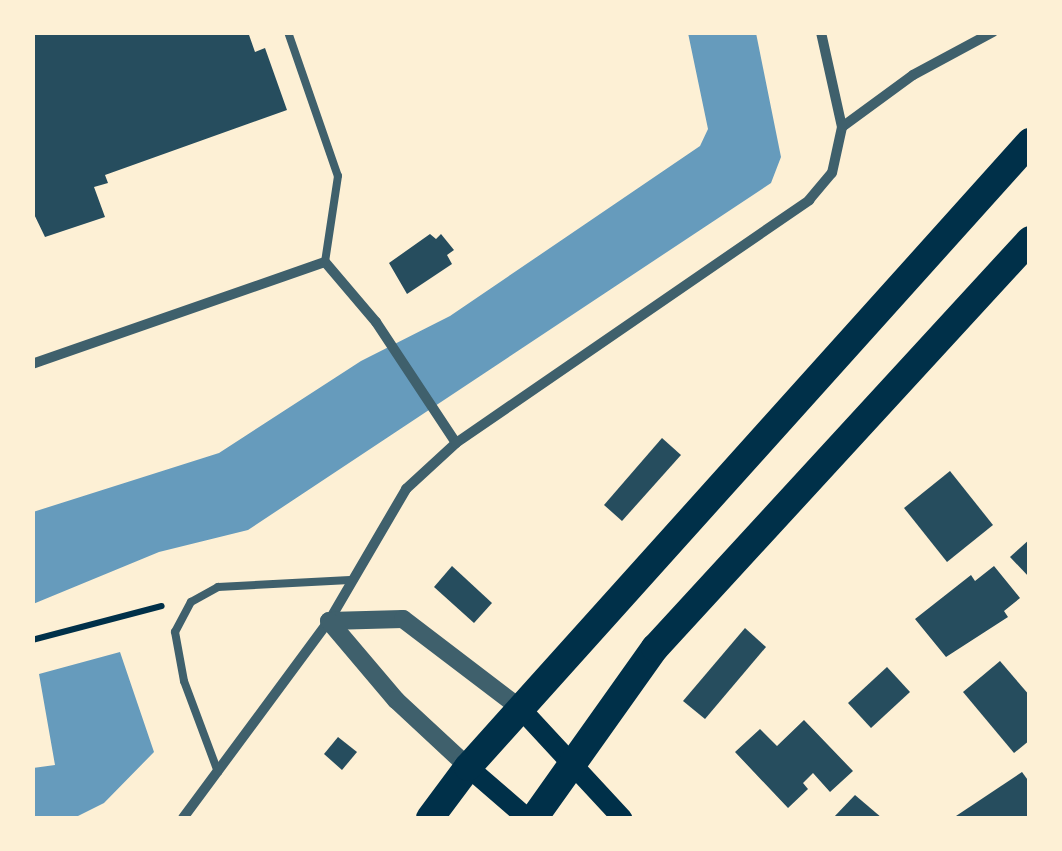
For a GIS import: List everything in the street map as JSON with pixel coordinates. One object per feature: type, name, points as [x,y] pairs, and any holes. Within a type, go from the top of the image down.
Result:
[{"type":"highway","points":[[430,818],[521,708],[1030,142]]},
{"type":"highway","points":[[531,818],[656,648],[1030,240]]},
{"type":"main road","points":[[521,708],[622,818]]},
{"type":"main road","points":[[468,768],[531,818]]},
{"type":"street","points":[[183,818],[329,620],[406,489],[456,443],[808,200],[832,173],[842,126],[821,32]]},
{"type":"street","points":[[842,126],[912,75],[993,32]]},
{"type":"street","points":[[32,364],[325,262],[376,322],[456,443]]},
{"type":"street","points":[[329,620],[403,618],[521,708]]},
{"type":"street","points":[[329,620],[396,700],[468,768]]},
{"type":"lane","points":[[288,32],[338,176],[325,262]]},
{"type":"lane","points":[[218,772],[184,682],[175,632],[190,602],[218,587],[350,580]]},
{"type":"path","points":[[32,640],[190,602]]},
{"type":"water","points":[[688,33],[756,33],[781,157],[771,183],[248,530],[159,552],[33,604],[33,512],[219,453],[361,361],[450,316],[700,146],[708,129]]},
{"type":"water","points":[[120,652],[154,752],[104,803],[74,818],[33,818],[33,768],[55,765],[39,674]]},
{"type":"building","points":[[32,32],[248,32],[255,52],[265,48],[287,110],[105,175],[108,183],[94,187],[105,217],[45,237],[32,210]]},
{"type":"building","points":[[430,234],[436,239],[441,234],[454,250],[447,255],[452,264],[407,294],[389,263]]},
{"type":"building","points":[[662,438],[681,455],[622,521],[604,505]]},
{"type":"building","points":[[950,471],[993,525],[947,562],[904,508]]},
{"type":"building","points":[[1030,539],[1030,578],[1010,557]]},
{"type":"building","points":[[452,566],[492,603],[474,623],[434,587]]},
{"type":"building","points":[[994,566],[1020,598],[1004,611],[1008,617],[946,657],[915,619],[971,575],[975,581]]},
{"type":"building","points":[[745,628],[766,647],[705,719],[683,701]]},
{"type":"building","points":[[1000,661],[1030,696],[1030,740],[1014,753],[963,692]]},
{"type":"building","points":[[887,667],[910,692],[871,728],[848,703]]},
{"type":"building","points":[[804,720],[853,771],[830,792],[813,773],[803,783],[808,789],[788,808],[735,752],[760,729],[777,746]]},
{"type":"building","points":[[338,737],[357,752],[342,770],[324,754]]},
{"type":"building","points":[[1022,772],[1030,783],[1030,818],[953,818]]},
{"type":"building","points":[[855,795],[882,818],[833,818]]}]
